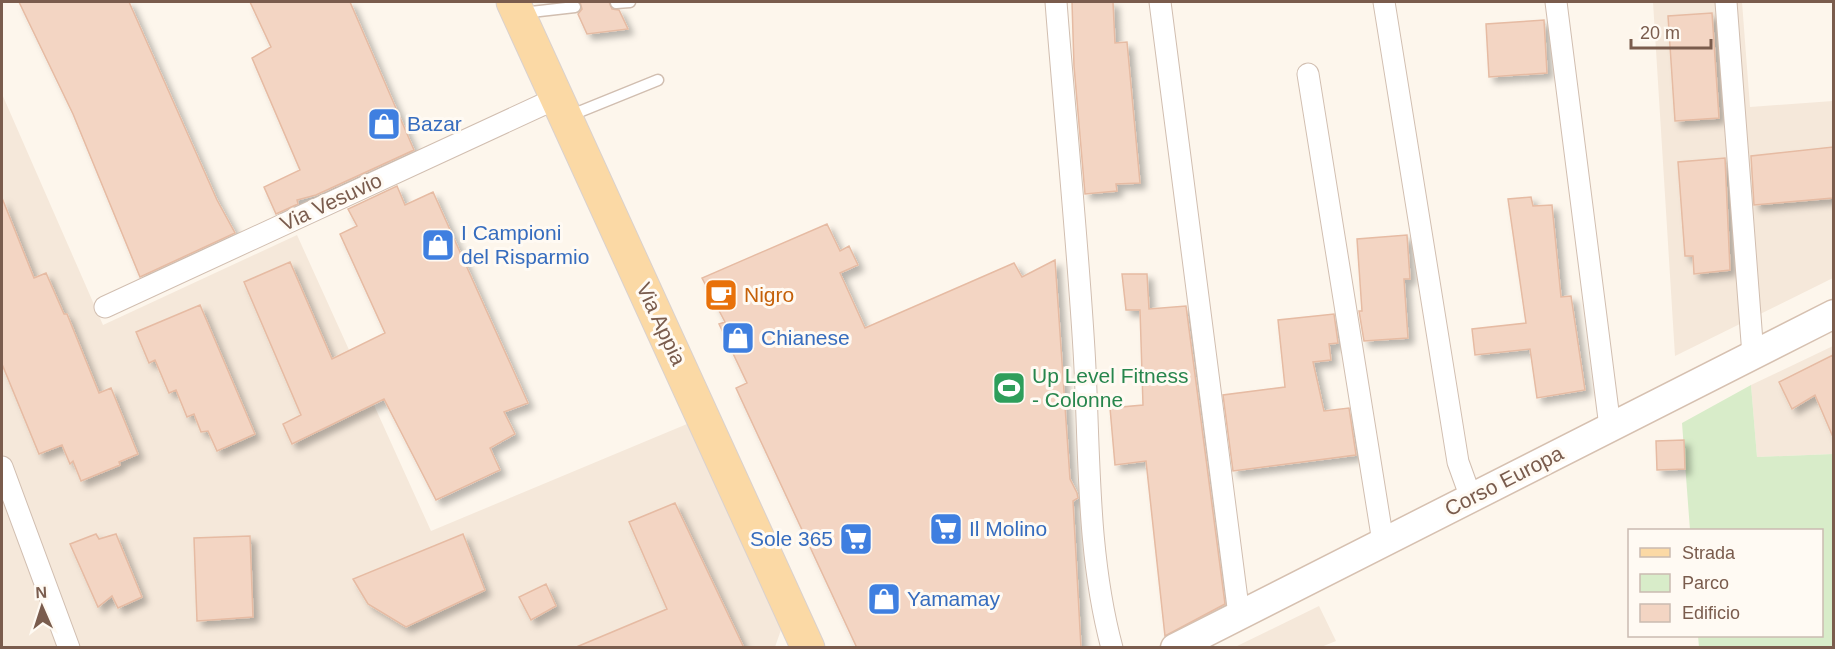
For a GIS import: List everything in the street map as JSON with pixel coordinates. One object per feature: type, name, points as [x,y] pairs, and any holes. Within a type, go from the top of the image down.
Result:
[{"type":"main road","name":"Via Appia","points":[[516,7],[800,640]]},
{"type":"main road","name":"Corso Europa","points":[[1175,648],[1833,315]]},
{"type":"street","points":[[1056,2],[1084,349],[1092,531],[1105,622],[1112,648]]},
{"type":"street","points":[[1160,2],[1239,615]]},
{"type":"street","points":[[1384,2],[1458,462],[1471,498]]},
{"type":"street","points":[[1556,2],[1610,427]]},
{"type":"street","points":[[1726,2],[1753,355]]},
{"type":"street","points":[[1308,74],[1383,542]]},
{"type":"street","name":"Via Vesuvio","points":[[105,307],[562,107]]},
{"type":"street","points":[[2,467],[69,648]]},
{"type":"lane","points":[[616,3],[630,2]]},
{"type":"lane","points":[[516,7],[575,7]]},
{"type":"lane","points":[[562,107],[658,80]]},
{"type":"shaded area","points":[[1653,2],[1742,2],[1750,107],[1833,101],[1833,278],[1675,356]]},
{"type":"shaded area","points":[[2,94],[103,325],[297,235],[431,531],[687,424],[782,627],[775,647],[2,647]]},
{"type":"shaded area","points":[[1833,346],[1833,454],[1757,457],[1751,385]]},
{"type":"shaded area","points":[[1319,606],[1336,641],[1321,647],[1235,647]]},
{"type":"green space","points":[[1751,385],[1757,457],[1833,454],[1833,647],[1699,647],[1698,637],[1823,637],[1823,529],[1690,529],[1682,423]]},
{"type":"building","points":[[19,2],[129,2],[217,200],[235,233],[140,277],[73,114]]},
{"type":"building","points":[[250,2],[350,2],[414,150],[316,195],[297,200],[298,204],[276,214],[264,187],[300,170],[252,58],[271,47]]},
{"type":"building","points":[[580,2],[609,2],[612,9],[619,10],[628,29],[587,34],[578,14],[582,9]]},
{"type":"building","points":[[1072,2],[1113,2],[1115,43],[1127,42],[1140,183],[1116,184],[1117,191],[1085,194],[1074,66]]},
{"type":"building","points":[[1712,13],[1719,118],[1675,121],[1668,16]]},
{"type":"building","points":[[1544,20],[1547,73],[1489,77],[1486,24]]},
{"type":"building","points":[[1833,147],[1833,198],[1754,205],[1751,156]]},
{"type":"building","points":[[1725,158],[1730,270],[1694,274],[1693,256],[1685,256],[1678,162]]},
{"type":"building","points":[[397,186],[405,205],[433,192],[528,403],[504,412],[515,434],[490,448],[500,470],[436,500],[384,399],[292,444],[283,424],[301,415],[244,282],[290,262],[332,359],[385,333],[340,234],[357,226],[348,209]]},
{"type":"building","points":[[1531,197],[1533,206],[1552,205],[1561,297],[1571,296],[1585,390],[1537,398],[1530,349],[1475,355],[1472,329],[1526,323],[1508,199]]},
{"type":"building","points":[[2,198],[34,278],[46,273],[64,314],[67,314],[99,393],[111,388],[138,454],[119,462],[120,465],[81,481],[73,461],[70,464],[62,445],[39,454],[2,364]]},
{"type":"building","points":[[827,224],[840,251],[849,246],[858,265],[840,273],[865,328],[1014,263],[1022,277],[1055,260],[1070,479],[1078,498],[1073,501],[1081,648],[857,648],[736,388],[747,383],[719,324],[725,322],[702,278]]},
{"type":"building","points":[[1407,235],[1410,279],[1404,279],[1408,338],[1364,341],[1359,311],[1362,311],[1357,239]]},
{"type":"building","points":[[1122,274],[1147,274],[1149,309],[1186,306],[1225,604],[1165,636],[1146,461],[1115,465],[1110,408],[1143,405],[1140,310],[1126,310]]},
{"type":"building","points":[[200,305],[255,434],[217,451],[208,431],[201,432],[194,414],[187,417],[176,390],[169,393],[155,360],[149,363],[136,332]]},
{"type":"building","points":[[1334,314],[1338,343],[1329,344],[1331,360],[1313,362],[1324,411],[1349,408],[1356,455],[1233,471],[1223,395],[1285,387],[1278,320]]},
{"type":"building","points":[[1833,355],[1833,437],[1815,395],[1792,409],[1779,382]]},
{"type":"building","points":[[1684,440],[1685,469],[1657,470],[1656,441]]},
{"type":"building","points":[[675,503],[744,648],[574,648],[667,609],[629,522]]},
{"type":"building","points":[[96,534],[99,539],[116,534],[142,597],[118,608],[112,596],[98,607],[70,544]]},
{"type":"building","points":[[463,534],[485,590],[406,627],[368,604],[353,579]]},
{"type":"building","points":[[250,536],[253,617],[197,621],[194,538]]},
{"type":"building","points":[[546,584],[556,606],[531,620],[519,597]]},
{"type":"place","name":"Bazar","points":[[384,124]]},
{"type":"place","name":"I Campioni del Risparmio","points":[[438,245]]},
{"type":"place","name":"Nigro","points":[[721,295]]},
{"type":"place","name":"Chianese","points":[[738,338]]},
{"type":"place","name":"Up Level Fitness - Colonne","points":[[1009,388]]},
{"type":"place","name":"Il Molino","points":[[946,529]]},
{"type":"place","name":"Sole 365","points":[[856,539]]},
{"type":"place","name":"Yamamay","points":[[884,599]]}]
